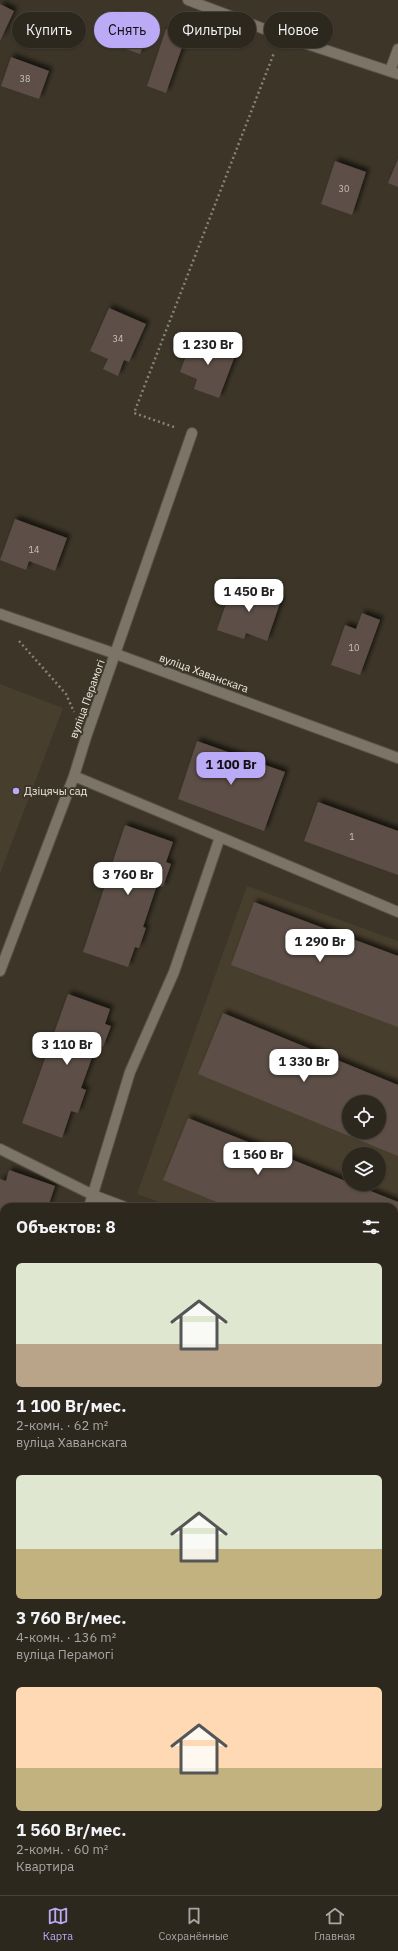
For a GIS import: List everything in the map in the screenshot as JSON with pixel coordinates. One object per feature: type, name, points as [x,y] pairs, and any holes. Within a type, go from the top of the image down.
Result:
[{"type":"street","points":[[188,0],[264,29]]},
{"type":"street","points":[[319,48],[394,73],[398,49]]},
{"type":"street","name":"вуліца Перамогі","points":[[0,971],[74,776],[86,737],[192,433]]},
{"type":"street","name":"вуліца Хаванскага","points":[[0,614],[116,654],[398,758]]},
{"type":"street","points":[[74,776],[398,912]]},
{"type":"street","points":[[90,1203],[130,1072],[174,972],[220,837]]},
{"type":"street","points":[[0,1149],[93,1196],[113,1203]]},
{"type":"path","points":[[192,433],[134,413],[275,48]]},
{"type":"path","points":[[15,637],[66,694],[86,737]]},
{"type":"shaded area","name":"Дзіцячы сад","points":[[0,684],[63,708],[0,874]]},
{"type":"shaded area","points":[[247,886],[398,941],[398,1203],[162,1203],[137,1194]]},
{"type":"building","points":[[0,4],[14,11],[12,12],[12,15],[0,41]]},
{"type":"building","points":[[166,29],[168,30],[168,48],[182,48],[166,93],[147,86]]},
{"type":"building","points":[[123,48],[142,48],[140,54]]},
{"type":"building","points":[[11,57],[49,71],[39,99],[1,86]]},
{"type":"building","points":[[398,159],[398,187],[388,183]]},
{"type":"building","points":[[335,161],[366,172],[352,215],[321,204]]},
{"type":"building","points":[[109,308],[146,324],[129,362],[124,360],[118,376],[103,369],[108,359],[90,351]]},
{"type":"building","points":[[193,337],[236,353],[219,398],[194,389],[197,379],[180,372]]},
{"type":"building","points":[[15,519],[67,538],[55,571],[29,561],[26,570],[0,560]]},
{"type":"building","points":[[233,583],[281,600],[267,641],[246,633],[244,639],[217,630]]},
{"type":"building","points":[[362,613],[380,620],[360,675],[331,665],[345,625],[356,629]]},
{"type":"building","points":[[197,741],[285,772],[264,831],[178,799]]},
{"type":"building","points":[[318,802],[398,831],[398,875],[304,841]]},
{"type":"building","points":[[125,825],[173,842],[166,862],[171,864],[163,887],[157,885],[143,927],[146,928],[139,948],[135,947],[128,967],[83,952]]},
{"type":"building","points":[[254,902],[398,956],[398,1027],[231,965]]},
{"type":"building","points":[[68,994],[110,1009],[105,1024],[111,1026],[103,1047],[97,1044],[81,1088],[86,1090],[78,1113],[71,1111],[62,1138],[22,1123]]},
{"type":"building","points":[[223,1013],[398,1085],[398,1156],[386,1151],[386,1147],[376,1147],[357,1139],[386,1139],[386,1095],[342,1095],[342,1133],[198,1074]]},
{"type":"building","points":[[188,1118],[342,1180],[342,1191],[370,1191],[398,1202],[398,1203],[219,1203],[163,1180]]},
{"type":"building","points":[[9,1170],[55,1186],[49,1203],[0,1203],[0,1179],[6,1181]]},
{"type":"place","name":"Дзіцячы сад","points":[[16,791]]}]
